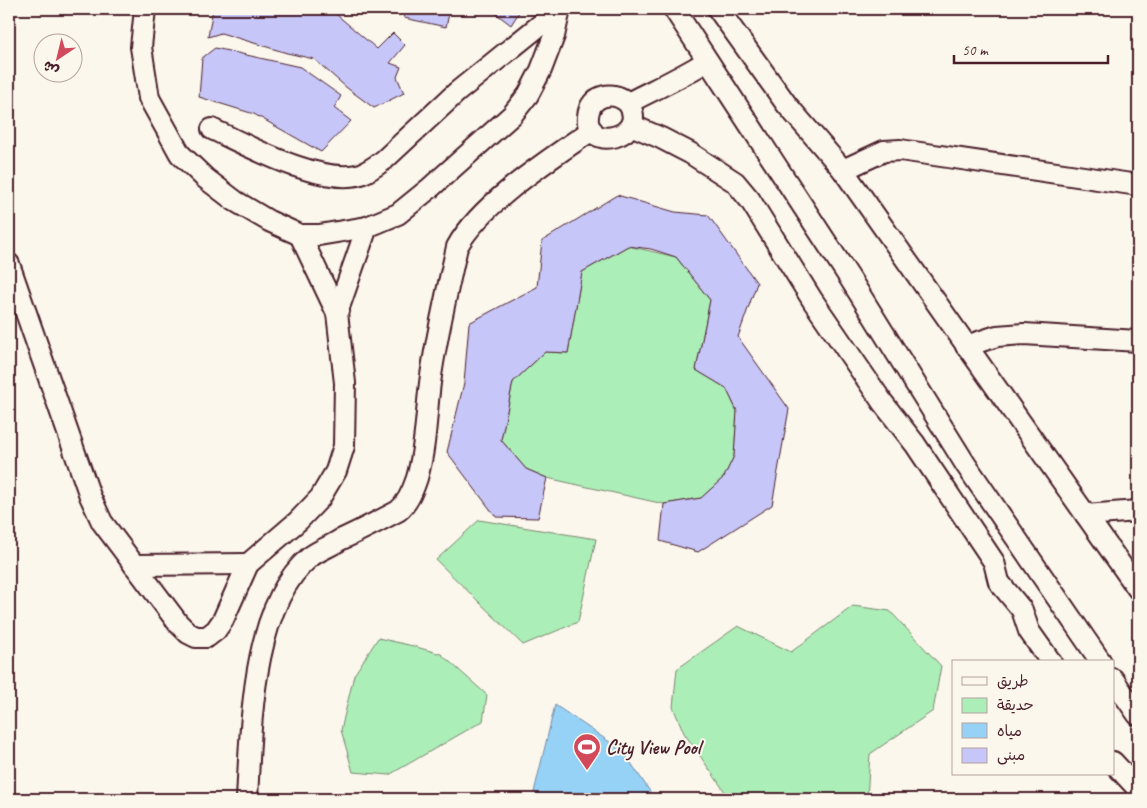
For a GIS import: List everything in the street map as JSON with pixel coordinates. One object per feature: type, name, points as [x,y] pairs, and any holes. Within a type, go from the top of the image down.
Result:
[{"type":"street","points":[[145,9],[141,47],[149,98],[180,154],[205,178],[235,201],[269,221],[300,234],[319,234],[367,227],[398,214],[412,202],[512,114],[528,95],[541,70],[554,36],[560,9],[457,92],[384,160],[370,170],[360,174],[336,177],[309,171],[212,129]]},
{"type":"street","points":[[674,9],[849,277],[966,465],[1100,660]]},
{"type":"street","points":[[718,9],[787,104],[843,170],[1138,588]]},
{"type":"street","points":[[628,104],[685,75],[707,61]]},
{"type":"street","points":[[606,96],[623,98],[633,112],[631,125],[626,132],[615,138],[600,137],[588,124],[588,112],[596,100],[606,96]]},
{"type":"street","points":[[631,125],[690,153],[735,182],[745,194],[813,301],[883,403],[915,444],[975,537],[994,562],[999,582],[1022,610],[1029,631],[1050,660]]},
{"type":"street","points":[[247,799],[251,728],[261,657],[274,610],[292,577],[312,556],[398,511],[408,501],[411,494],[417,477],[423,447],[434,362],[457,247],[466,232],[496,202],[556,154],[592,130]]},
{"type":"street","points":[[843,170],[884,151],[900,150],[1138,185]]},
{"type":"street","points":[[337,313],[367,227]]},
{"type":"street","points":[[9,264],[90,496],[102,522],[178,623],[188,633],[196,637],[206,637],[216,630],[248,564],[273,544],[320,498],[336,471],[344,446],[344,383],[337,313],[300,234]]},
{"type":"street","points":[[966,346],[997,336],[1024,334],[1138,341]]},
{"type":"street","points":[[1086,515],[1138,511]]},
{"type":"street","points":[[134,565],[248,564]]},
{"type":"street","points":[[1114,680],[1138,715]]},
{"type":"street","points":[[1114,763],[1138,789]]},
{"type":"green space","points":[[628,246],[676,257],[710,300],[696,370],[726,388],[737,411],[734,456],[724,477],[701,498],[664,504],[547,478],[526,469],[501,440],[513,382],[545,352],[568,353],[582,272]]},
{"type":"green space","points":[[479,520],[596,539],[578,622],[523,645],[436,560]]},
{"type":"green space","points":[[853,606],[890,611],[941,666],[933,711],[870,754],[867,799],[730,799],[684,733],[673,707],[677,669],[738,626],[791,652]]},
{"type":"green space","points":[[378,638],[441,654],[487,695],[483,721],[389,775],[353,772],[341,730],[354,675]]},
{"type":"water","name":"City View Pool","points":[[555,705],[623,751],[655,799],[540,799],[534,792]]},
{"type":"building","points":[[213,9],[330,9],[377,49],[393,33],[405,45],[390,63],[401,67],[397,77],[404,93],[374,108],[347,88],[314,59],[221,33],[208,37]]},
{"type":"building","points":[[402,9],[450,9],[446,27],[404,18]]},
{"type":"building","points":[[490,9],[521,9],[511,25]]},
{"type":"building","points":[[215,48],[300,67],[341,96],[334,108],[351,121],[321,152],[254,114],[199,97],[202,58]]},
{"type":"building","points":[[617,195],[675,212],[708,215],[757,283],[738,337],[789,409],[772,505],[698,552],[660,541],[664,504],[701,498],[724,477],[734,456],[737,411],[726,388],[696,370],[710,300],[676,257],[651,249],[628,246],[582,272],[568,353],[545,352],[513,382],[501,440],[526,469],[547,478],[538,518],[496,517],[447,452],[464,383],[469,323],[537,287],[542,241]]},
{"type":"place","name":"City View Pool","points":[[587,771]]}]
